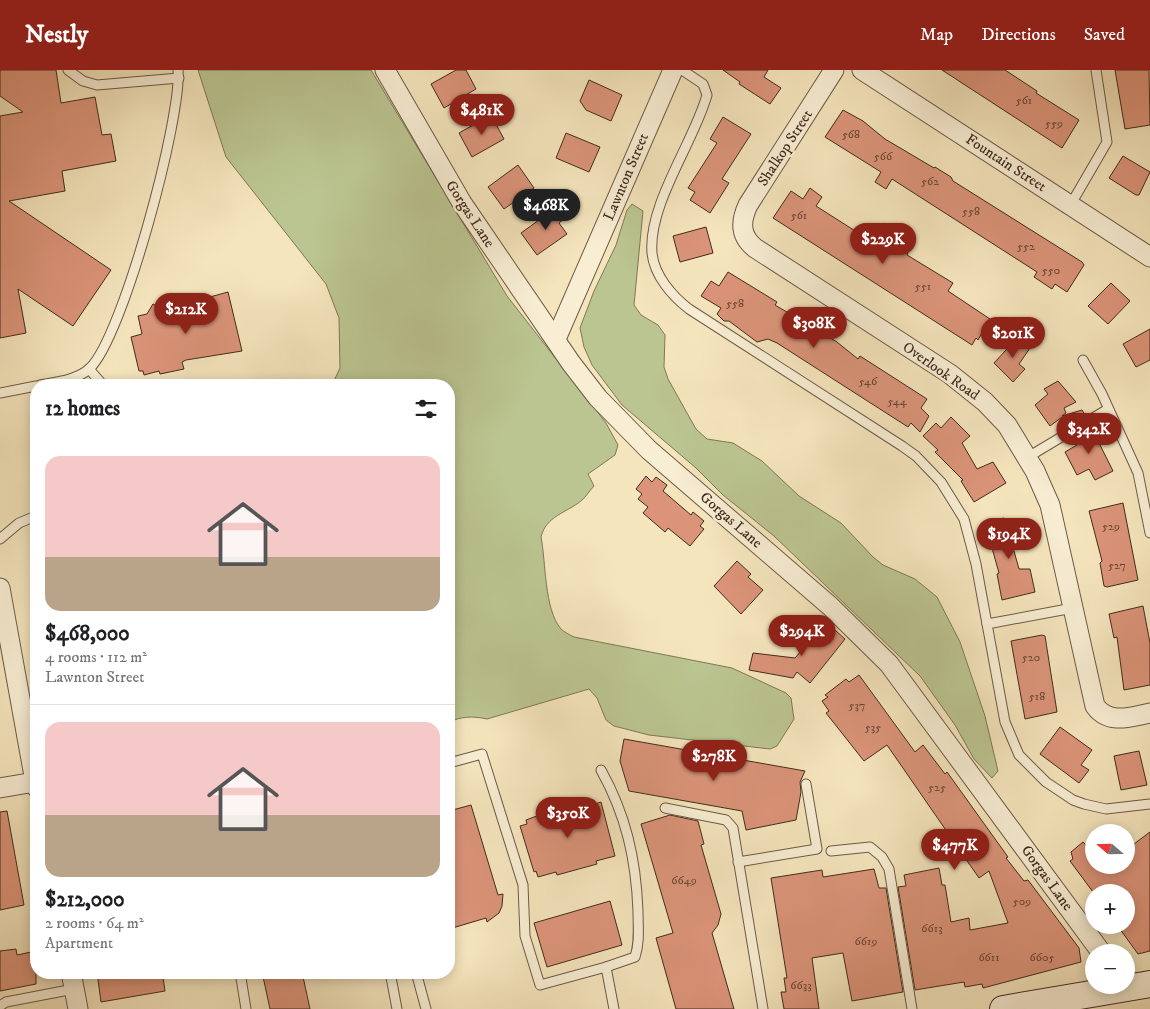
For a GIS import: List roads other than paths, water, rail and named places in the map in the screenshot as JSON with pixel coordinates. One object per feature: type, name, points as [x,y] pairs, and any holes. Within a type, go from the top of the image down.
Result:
[{"type":"main road","points":[[1135,986],[1150,984]]},
{"type":"main road","points":[[1002,1009],[1069,1004],[1097,994]]},
{"type":"street","name":"Gorgas Lane","points":[[385,70],[462,203],[586,383],[622,424],[836,612],[889,664],[1095,944]]},
{"type":"street","name":"Lawnton Street","points":[[556,339],[672,70]]},
{"type":"street","name":"Shalkop Street","points":[[742,229],[742,221],[748,205],[834,70]]},
{"type":"street","name":"Fountain Street","points":[[862,70],[1150,257]]},
{"type":"street","name":"Overlook Road","points":[[742,229],[745,238],[755,248],[950,374],[974,392],[1006,425],[1028,457],[1050,504],[1095,706],[1104,715],[1117,719],[1150,714]]},
{"type":"street","points":[[0,588],[30,751]]},
{"type":"street","points":[[0,788],[30,785]]},
{"type":"street","points":[[72,981],[78,1009]]},
{"type":"lane","points":[[61,379],[81,374],[89,369],[102,352],[141,251],[168,140],[178,74],[97,85],[83,80],[68,70]]},
{"type":"lane","points":[[682,70],[702,84],[707,95],[659,212],[652,253],[660,275],[669,291],[689,310],[902,446],[928,468],[950,494],[964,519],[976,564],[1006,722],[1014,747],[1024,761],[1060,792],[1084,804],[1106,809],[1150,804]]},
{"type":"lane","points":[[1071,204],[1107,142],[1096,70]]},
{"type":"lane","points":[[1083,360],[1138,473],[1150,533]]},
{"type":"lane","points":[[89,369],[98,379]]},
{"type":"lane","points":[[0,393],[30,387]]},
{"type":"lane","points":[[1028,457],[1108,408]]},
{"type":"lane","points":[[0,539],[20,523],[30,519]]},
{"type":"lane","points":[[987,624],[1073,608]]},
{"type":"lane","points":[[455,761],[482,754],[523,885],[525,936],[540,985],[635,957],[638,942],[637,880],[630,844],[620,811],[614,794],[601,770]]},
{"type":"lane","points":[[738,862],[817,849],[806,784]]},
{"type":"lane","points":[[665,808],[726,820],[730,823],[763,1009]]},
{"type":"lane","points":[[831,851],[870,847],[882,857],[889,869],[912,1009]]},
{"type":"lane","points":[[606,967],[614,1009]]},
{"type":"lane","points":[[241,979],[246,1009]]},
{"type":"lane","points":[[391,979],[397,1009]]},
{"type":"lane","points":[[418,979],[426,1009]]},
{"type":"lane","points":[[3,1004],[72,981]]}]
